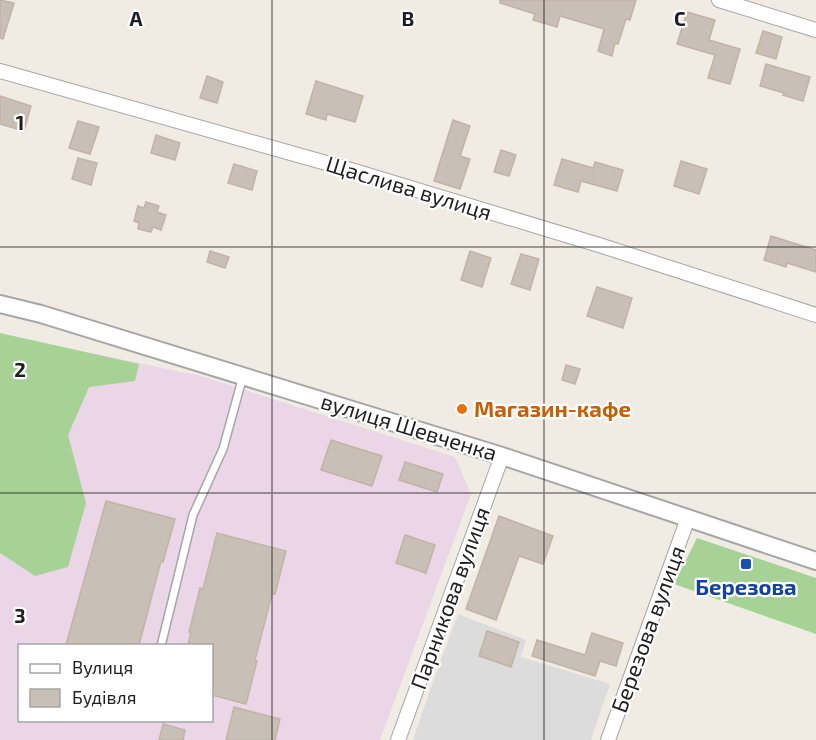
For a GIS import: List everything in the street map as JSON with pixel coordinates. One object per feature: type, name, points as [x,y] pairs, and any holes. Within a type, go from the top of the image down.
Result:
[{"type":"street","points":[[719,0],[816,30]]},
{"type":"street","name":"Щаслива вулиця","points":[[0,71],[363,174],[599,245],[816,315]]},
{"type":"street","name":"вулиця Шевченка","points":[[0,304],[41,314],[243,375],[502,456],[816,561]]},
{"type":"street","name":"Парникова вулиця","points":[[398,740],[502,456]]},
{"type":"street","name":"Березова вулиця","points":[[608,740],[688,518]]},
{"type":"lane","points":[[161,644],[193,515],[223,449],[243,375]]},
{"type":"shaded area","points":[[0,334],[201,376],[455,457],[471,494],[380,740],[0,740]]},
{"type":"shaded area","points":[[458,614],[526,640],[521,657],[610,684],[591,740],[413,740]]},
{"type":"green space","points":[[0,333],[139,364],[135,381],[89,387],[68,435],[86,503],[68,567],[35,576],[0,553]]},
{"type":"green space","points":[[697,538],[816,578],[816,634],[674,584]]},
{"type":"building","points":[[0,0],[14,3],[3,39],[0,38]]},
{"type":"building","points":[[500,0],[636,0],[630,20],[626,19],[618,44],[615,43],[612,56],[598,51],[604,29],[560,16],[557,27],[533,20],[535,14],[500,3]]},
{"type":"building","points":[[687,12],[715,20],[709,40],[740,49],[730,84],[708,78],[715,55],[677,44]]},
{"type":"building","points":[[763,31],[782,37],[776,59],[756,53]]},
{"type":"building","points":[[766,64],[810,77],[803,101],[760,86]]},
{"type":"building","points":[[207,76],[223,82],[217,103],[200,98]]},
{"type":"building","points":[[316,81],[363,96],[355,122],[327,114],[326,120],[306,114]]},
{"type":"building","points":[[0,96],[31,106],[24,131],[0,124]]},
{"type":"building","points":[[453,120],[470,126],[460,156],[470,159],[460,189],[434,181]]},
{"type":"building","points":[[78,121],[99,127],[90,154],[69,148]]},
{"type":"building","points":[[156,135],[180,143],[175,160],[151,153]]},
{"type":"building","points":[[501,150],[516,155],[509,176],[494,172]]},
{"type":"building","points":[[78,158],[97,163],[91,185],[72,179]]},
{"type":"building","points":[[562,159],[593,168],[595,162],[623,170],[617,191],[581,181],[578,192],[554,185]]},
{"type":"building","points":[[681,161],[707,169],[699,194],[674,186]]},
{"type":"building","points":[[234,164],[257,171],[252,190],[228,183]]},
{"type":"building","points":[[146,202],[159,206],[157,212],[166,215],[161,230],[153,227],[151,232],[138,229],[139,223],[134,221],[138,206],[144,208]]},
{"type":"building","points":[[771,236],[816,250],[816,272],[787,263],[786,267],[764,260]]},
{"type":"building","points":[[210,251],[229,257],[225,268],[207,262]]},
{"type":"building","points":[[470,251],[491,258],[482,287],[461,280]]},
{"type":"building","points":[[521,254],[539,259],[530,290],[511,284]]},
{"type":"building","points":[[597,287],[632,298],[623,328],[587,316]]},
{"type":"building","points":[[566,365],[580,369],[575,384],[562,380]]},
{"type":"building","points":[[331,440],[382,456],[372,486],[321,470]]},
{"type":"building","points":[[405,462],[443,474],[437,492],[399,480]]},
{"type":"building","points":[[106,501],[175,519],[163,562],[161,561],[139,644],[66,644]]},
{"type":"building","points":[[499,516],[553,536],[543,564],[519,556],[496,620],[466,609]]},
{"type":"building","points":[[217,533],[286,551],[275,594],[272,594],[246,704],[213,695],[213,644],[188,644],[200,588],[203,589]]},
{"type":"building","points":[[405,535],[435,545],[426,573],[396,563]]},
{"type":"building","points":[[487,631],[519,642],[511,667],[479,656]]},
{"type":"building","points":[[592,633],[623,643],[616,666],[600,661],[595,676],[532,656],[537,640],[585,655]]},
{"type":"building","points":[[234,707],[280,719],[275,740],[226,740]]},
{"type":"building","points":[[163,724],[185,730],[183,740],[159,740]]},
{"type":"place","name":"Магазин-кафе","points":[[462,409]]},
{"type":"place","name":"Березова","points":[[746,564]]}]
